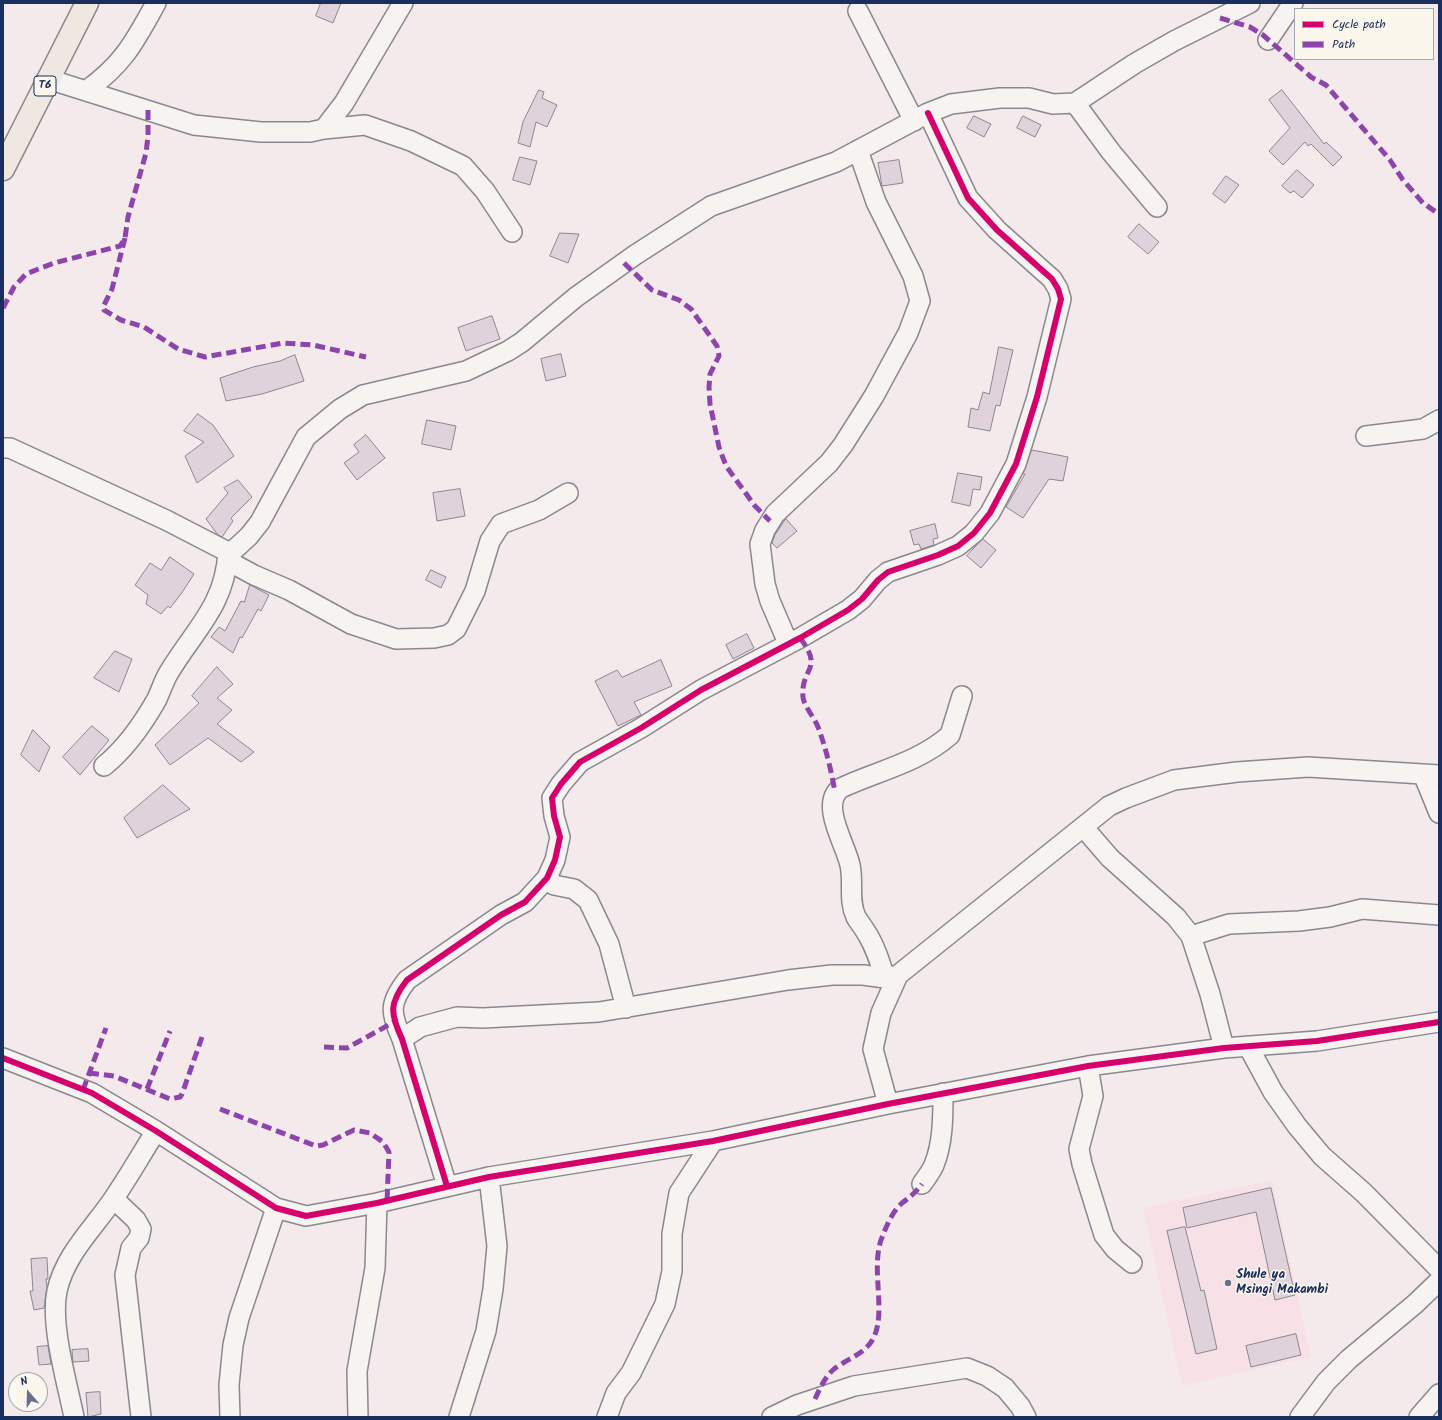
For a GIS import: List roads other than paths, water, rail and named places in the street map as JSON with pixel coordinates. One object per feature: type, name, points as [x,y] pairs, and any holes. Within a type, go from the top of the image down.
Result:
[{"type":"highway","name":"T6","points":[[3,169],[87,3]]},
{"type":"street","points":[[86,91],[108,75],[132,47],[156,3]]},
{"type":"street","points":[[324,129],[344,103],[403,3]]},
{"type":"street","points":[[104,766],[113,758],[144,718],[156,699],[168,674],[204,623],[215,604],[226,576],[228,556],[249,536],[260,522],[306,437],[340,409],[363,395],[466,371],[488,361],[522,342],[576,297],[635,255],[711,206],[836,162],[921,117],[951,104],[1000,98],[1029,98],[1053,104],[1075,103],[1134,64],[1174,41],[1250,3]]},
{"type":"street","points":[[1268,40],[1293,3]]},
{"type":"street","points":[[447,1186],[402,1039],[394,1022],[393,1008],[397,994],[407,980],[501,915],[524,902],[546,878],[555,860],[560,836],[554,816],[552,798],[561,784],[580,762],[641,728],[701,690],[848,610],[862,599],[878,580],[888,572],[938,555],[958,546],[974,532],[990,513],[1016,464],[1037,397],[1060,309],[1061,299],[1058,288],[1052,279],[997,230],[968,198],[858,11]]},
{"type":"street","points":[[48,79],[194,126],[261,132],[310,132],[324,129],[365,126],[412,141],[463,166],[485,191],[512,232]]},
{"type":"street","points":[[1075,103],[1111,152],[1157,207]]},
{"type":"street","points":[[788,644],[770,601],[765,584],[760,544],[765,530],[775,514],[829,463],[843,445],[870,401],[908,333],[920,301],[913,276],[876,202],[858,150]]},
{"type":"street","points":[[1366,436],[1423,429],[1439,420]]},
{"type":"street","points":[[3,448],[10,448],[17,451],[166,520],[228,556],[254,575],[289,590],[357,627],[396,639],[434,638],[448,635],[456,629],[475,591],[490,541],[501,524],[539,510],[568,493]]},
{"type":"street","points":[[892,976],[856,916],[850,897],[850,866],[837,828],[832,799],[835,792],[841,788],[916,758],[945,739],[950,735],[962,696]]},
{"type":"street","points":[[888,1104],[875,1063],[873,1049],[881,1013],[892,976],[1084,828],[1109,806],[1174,780],[1237,772],[1308,767],[1431,775],[1439,813]]},
{"type":"street","points":[[1084,828],[1110,858],[1132,879],[1149,890],[1176,917],[1191,936],[1210,994],[1224,1048]]},
{"type":"street","points":[[546,878],[554,885],[574,889],[588,900],[609,944],[626,1008]]},
{"type":"street","points":[[1191,936],[1229,924],[1306,920],[1362,909],[1439,915]]},
{"type":"street","points":[[402,1039],[420,1027],[457,1017],[483,1018],[599,1012],[788,980],[832,975],[892,976]]},
{"type":"street","points":[[3,1058],[92,1093],[156,1131],[276,1208],[306,1216],[376,1203],[489,1176],[712,1141],[943,1093],[1088,1066],[1224,1048],[1317,1041],[1439,1022]]},
{"type":"street","points":[[1248,1046],[1273,1092],[1297,1126],[1322,1156],[1364,1193],[1439,1269]]},
{"type":"street","points":[[1088,1066],[1093,1096],[1080,1149],[1082,1164],[1104,1235],[1115,1249],[1132,1263]]},
{"type":"street","points":[[922,1184],[934,1165],[939,1146],[943,1125],[943,1093]]},
{"type":"street","points":[[74,1417],[58,1332],[57,1292],[62,1273],[72,1255],[114,1199],[156,1131]]},
{"type":"street","points":[[607,1417],[616,1393],[631,1373],[665,1304],[672,1271],[672,1234],[679,1193],[712,1141]]},
{"type":"street","points":[[459,1417],[486,1331],[493,1290],[497,1246],[489,1176]]},
{"type":"street","points":[[114,1199],[136,1220],[141,1229],[139,1238],[131,1248],[125,1275],[141,1417]]},
{"type":"street","points":[[358,1417],[357,1371],[374,1268],[376,1203]]},
{"type":"street","points":[[230,1417],[229,1385],[233,1345],[239,1318],[276,1208]]},
{"type":"street","points":[[1300,1417],[1326,1382],[1348,1359],[1392,1323],[1439,1281]]},
{"type":"street","points":[[772,1417],[796,1405],[854,1386],[967,1368],[987,1376],[1005,1388],[1020,1406],[1026,1417]]},
{"type":"street","points":[[1419,1417],[1439,1394]]},
{"type":"place","name":"Shule ya Msingi Makambi","points":[[1228,1283]]}]
